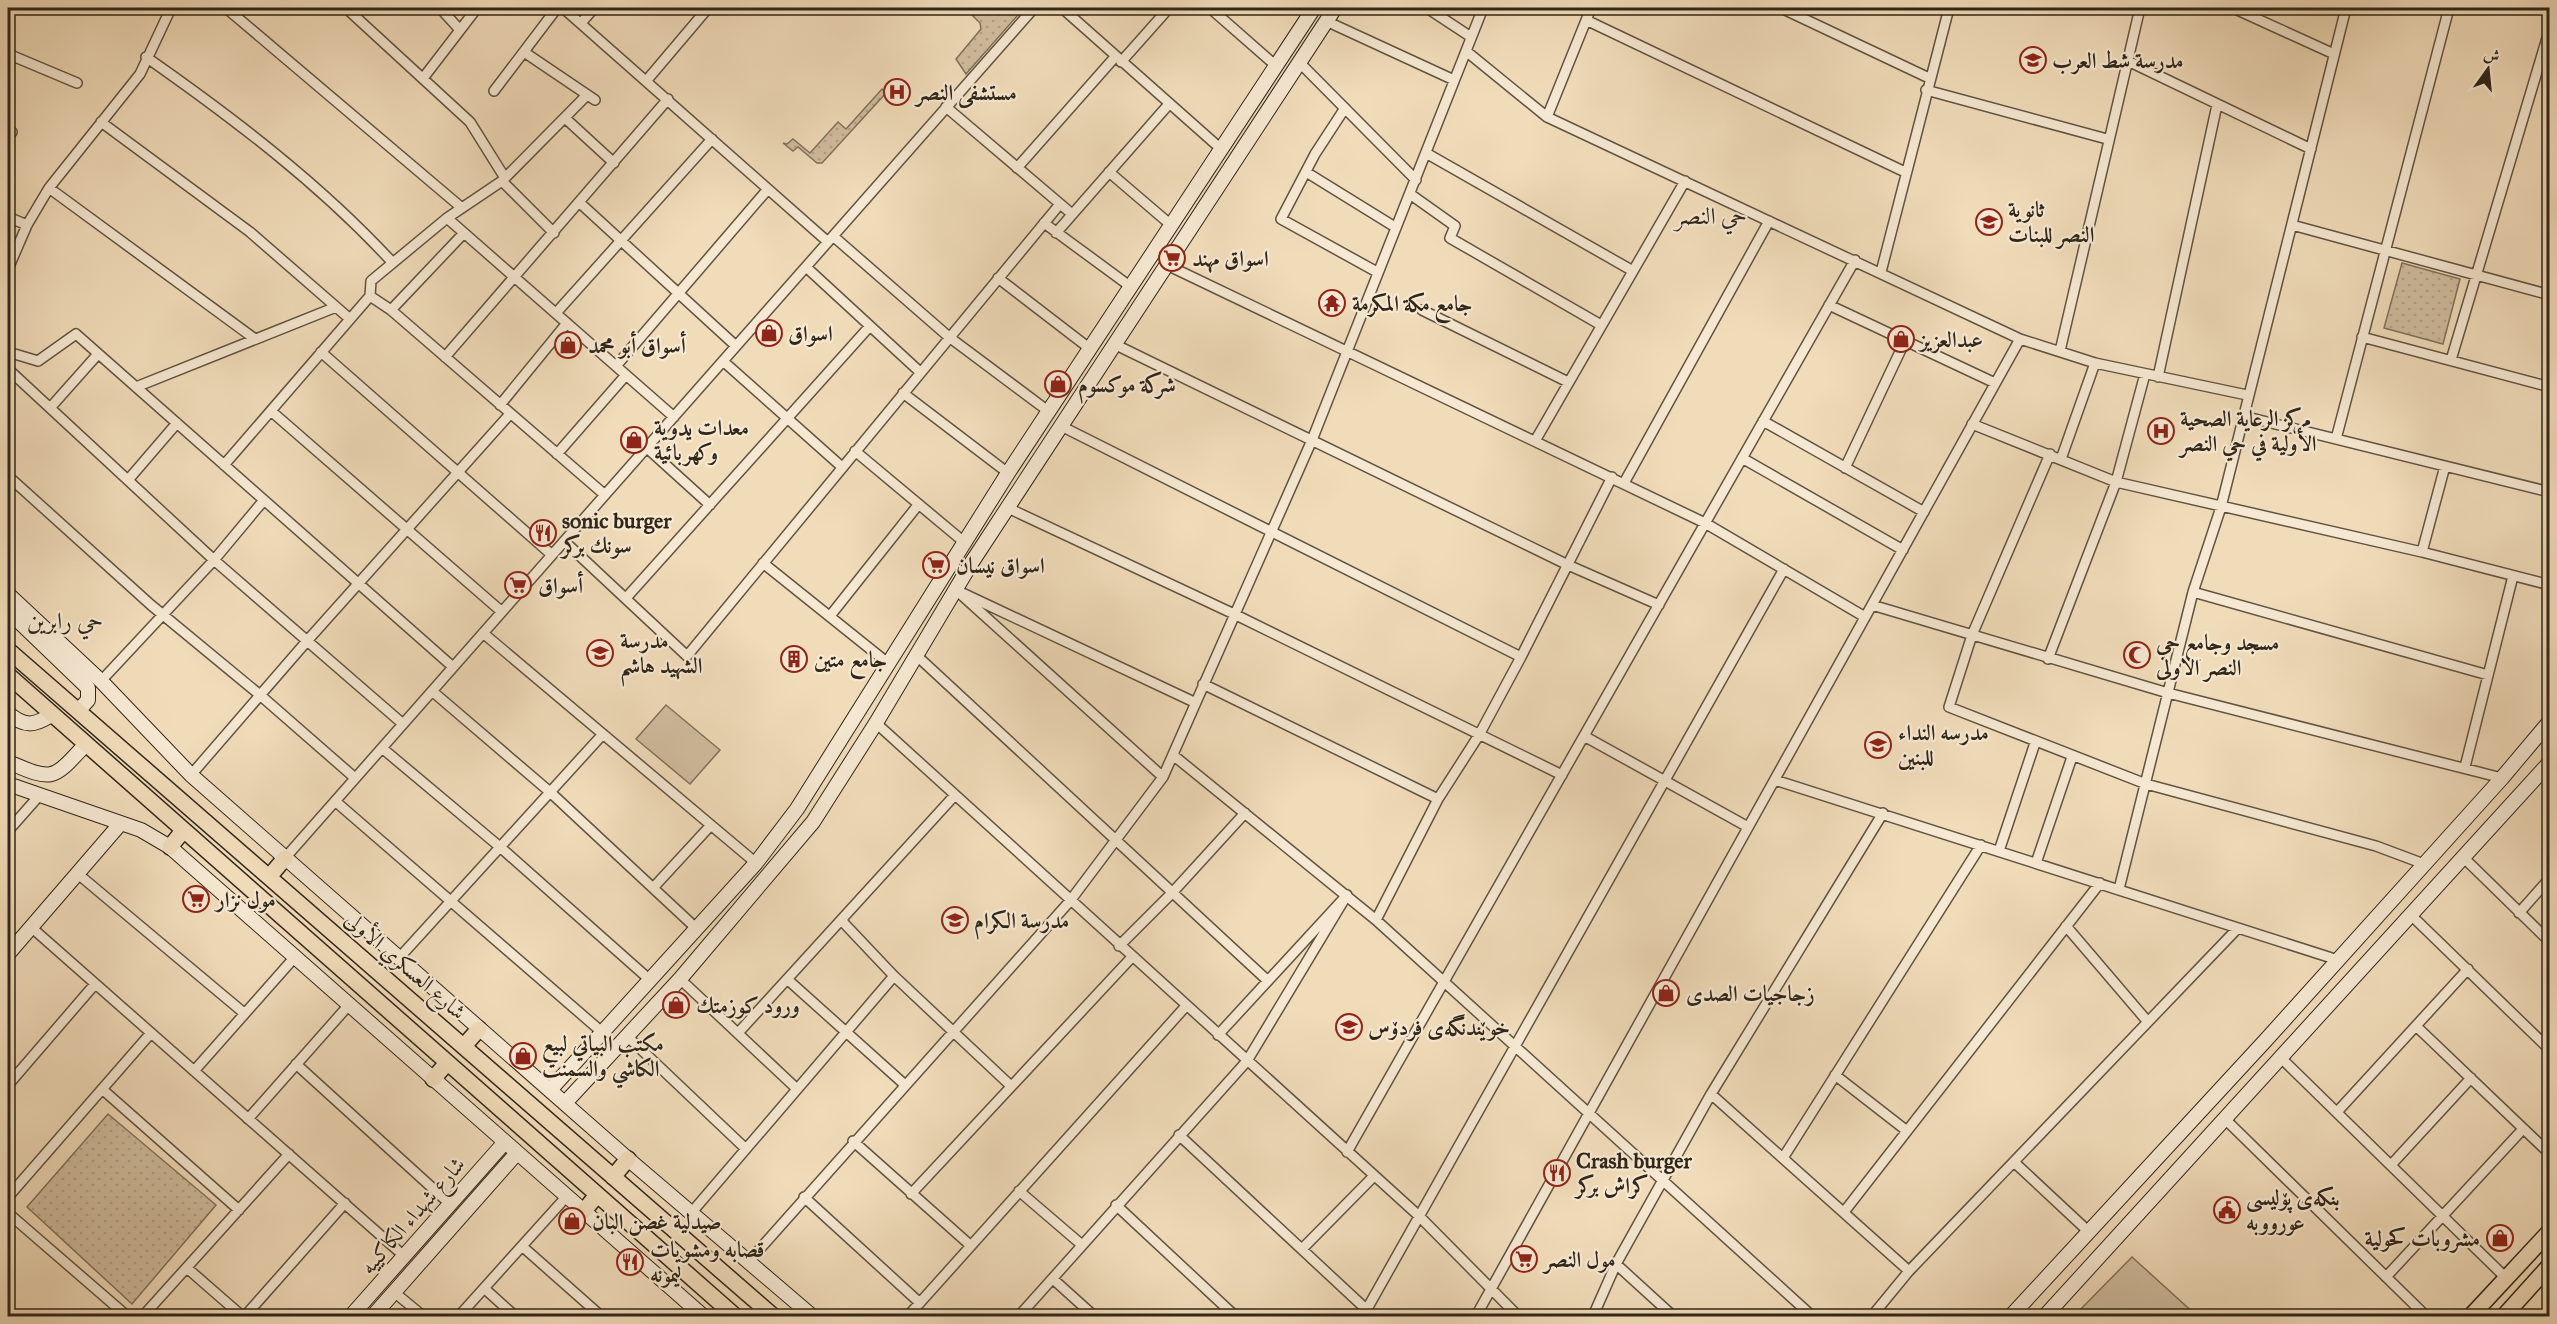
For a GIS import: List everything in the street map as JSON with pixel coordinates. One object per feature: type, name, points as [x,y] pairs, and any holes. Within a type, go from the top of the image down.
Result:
[{"type":"main road","name":"شارع العسكري الأولى","points":[[8,650],[773,1317]]},
{"type":"main road","name":"شارع العسكري الأولى","points":[[8,675],[182,832],[735,1317]]},
{"type":"main road","points":[[170,847],[182,832]]},
{"type":"main road","points":[[269,877],[285,858]]},
{"type":"main road","points":[[464,1046],[479,1029]]},
{"type":"main road","points":[[433,1078],[447,1063]]},
{"type":"main road","points":[[516,1123],[532,1106]]},
{"type":"main road","points":[[533,1138],[549,1121]]},
{"type":"main road","points":[[613,1177],[628,1159]]},
{"type":"main road","points":[[584,1211],[597,1195]]},
{"type":"main road","points":[[2471,1317],[2550,1231]]},
{"type":"main road","points":[[2520,1262],[2537,1280]]},
{"type":"main road","points":[[2504,1317],[2550,1265]]},
{"type":"street","points":[[8,269],[27,225],[49,188],[140,74],[171,8]]},
{"type":"street","points":[[226,8],[462,208]]},
{"type":"street","points":[[346,8],[424,77],[470,122],[503,179],[554,233]]},
{"type":"street","points":[[440,8],[460,30]]},
{"type":"street","points":[[424,77],[477,8]]},
{"type":"street","points":[[494,92],[557,8]]},
{"type":"street","points":[[563,8],[768,189],[949,337],[1048,411]]},
{"type":"street","points":[[581,23],[594,8]]},
{"type":"street","points":[[647,80],[708,8]]},
{"type":"street","points":[[285,858],[1034,8]]},
{"type":"street","points":[[1062,8],[1221,149]]},
{"type":"street","points":[[1017,168],[1169,8]]},
{"type":"street","points":[[1210,8],[1275,65]]},
{"type":"street","points":[[550,1090],[756,863],[797,809],[1048,411],[1314,8]]},
{"type":"street","points":[[565,1103],[680,979],[813,822],[1008,508],[1335,8]]},
{"type":"street","points":[[1427,8],[1471,37]]},
{"type":"street","points":[[748,1261],[953,1029],[1070,901],[1163,777],[1194,702],[1312,440],[1483,8]]},
{"type":"street","points":[[1546,117],[1591,8]]},
{"type":"street","points":[[1781,8],[1929,78]]},
{"type":"street","points":[[1881,272],[1929,78],[1949,8]]},
{"type":"street","points":[[2060,351],[2107,139],[2140,8]]},
{"type":"street","points":[[2233,8],[2334,54]]},
{"type":"street","points":[[2118,889],[2193,592],[2221,507],[2247,395],[2346,8]]},
{"type":"street","points":[[2336,439],[2449,8]]},
{"type":"street","points":[[1586,20],[1905,172]]},
{"type":"street","points":[[1326,21],[1454,80]]},
{"type":"street","points":[[2451,360],[2550,28]]},
{"type":"street","points":[[1466,51],[1546,117],[2020,339],[2095,363],[2247,395]]},
{"type":"street","points":[[224,465],[370,296],[371,281],[447,218],[503,179],[565,118],[591,98],[524,52]]},
{"type":"street","points":[[8,54],[77,83]]},
{"type":"street","points":[[146,57],[219,109],[356,224],[392,262]]},
{"type":"street","points":[[2128,60],[2311,149]]},
{"type":"street","points":[[1299,62],[1416,180]]},
{"type":"street","points":[[1926,90],[2107,139]]},
{"type":"street","points":[[445,357],[668,99]]},
{"type":"street","points":[[1056,232],[1169,104]]},
{"type":"street","points":[[2158,377],[2217,105]]},
{"type":"street","points":[[946,107],[1072,214]]},
{"type":"street","points":[[1345,108],[1306,172],[1281,219],[1377,272]]},
{"type":"street","points":[[565,118],[614,163]]},
{"type":"street","points":[[101,122],[250,232],[350,319]]},
{"type":"street","points":[[556,314],[712,139]]},
{"type":"street","points":[[1426,153],[1634,271]]},
{"type":"street","points":[[1109,172],[1171,225]]},
{"type":"street","points":[[1306,172],[1395,227]]},
{"type":"street","points":[[1535,441],[1685,181]]},
{"type":"street","points":[[49,188],[255,339]]},
{"type":"street","points":[[616,366],[768,189]]},
{"type":"street","points":[[1410,194],[1455,226],[1450,238],[1600,325]]},
{"type":"street","points":[[580,203],[736,346]]},
{"type":"street","points":[[564,541],[687,656],[1060,204]]},
{"type":"street","points":[[8,217],[27,225]]},
{"type":"street","points":[[447,218],[674,417]]},
{"type":"street","points":[[1624,483],[1769,221]]},
{"type":"street","points":[[1044,223],[1145,297]]},
{"type":"street","points":[[2292,225],[2550,295]]},
{"type":"street","points":[[391,310],[464,233]]},
{"type":"street","points":[[1347,1152],[1855,260]]},
{"type":"street","points":[[1167,265],[1705,523],[1865,618]]},
{"type":"street","points":[[806,267],[920,372]]},
{"type":"street","points":[[998,278],[1089,348]]},
{"type":"street","points":[[370,296],[391,310],[605,495]]},
{"type":"street","points":[[1830,305],[1995,383]]},
{"type":"street","points":[[136,387],[336,307]]},
{"type":"street","points":[[1422,310],[1568,382]]},
{"type":"street","points":[[500,405],[567,323]]},
{"type":"street","points":[[626,598],[870,326]]},
{"type":"street","points":[[8,352],[38,361],[76,334],[453,667]]},
{"type":"street","points":[[2362,337],[2550,387]]},
{"type":"street","points":[[1476,1317],[2020,339]]},
{"type":"street","points":[[1845,468],[1905,341]]},
{"type":"street","points":[[1114,345],[1568,565],[1659,605]]},
{"type":"street","points":[[321,352],[552,555]]},
{"type":"street","points":[[50,408],[99,354]]},
{"type":"street","points":[[723,361],[842,467]]},
{"type":"street","points":[[2061,459],[2095,363]]},
{"type":"street","points":[[8,369],[214,560],[403,724]]},
{"type":"street","points":[[2048,659],[2116,482],[2145,374]]},
{"type":"street","points":[[556,454],[626,375]]},
{"type":"street","points":[[903,393],[1008,473]]},
{"type":"street","points":[[271,411],[409,528],[502,612]]},
{"type":"street","points":[[191,775],[359,582],[510,414]]},
{"type":"street","points":[[2243,416],[2550,492]]},
{"type":"street","points":[[1763,422],[1924,512]]},
{"type":"street","points":[[128,480],[177,423]]},
{"type":"street","points":[[1972,424],[2116,482],[2422,552],[2550,585]]},
{"type":"street","points":[[1061,426],[1521,657]]},
{"type":"street","points":[[647,447],[710,505]]},
{"type":"street","points":[[855,451],[964,542]]},
{"type":"street","points":[[2050,454],[1972,635],[1949,707],[2036,743],[2146,784],[2376,846],[2424,864]]},
{"type":"street","points":[[1742,458],[1903,550]]},
{"type":"street","points":[[2422,552],[2445,466]]},
{"type":"street","points":[[8,476],[355,778]]},
{"type":"street","points":[[1376,920],[1438,799],[1479,735],[1521,657],[1612,477]]},
{"type":"street","points":[[101,681],[214,560],[264,500]]},
{"type":"street","points":[[830,616],[918,505]]},
{"type":"street","points":[[1008,508],[1234,614],[1562,775]]},
{"type":"street","points":[[763,563],[890,664]]},
{"type":"street","points":[[1179,1135],[1302,1249],[1365,1313],[1784,569]]},
{"type":"street","points":[[2465,767],[2513,576]]},
{"type":"street","points":[[956,590],[1194,702]]},
{"type":"street","points":[[956,590],[1163,777]]},
{"type":"street","points":[[2193,592],[2488,675]]},
{"type":"street","points":[[8,594],[101,681],[191,775],[479,1029],[812,1317]]},
{"type":"street","points":[[1872,604],[2048,659],[2168,693],[2502,778]]},
{"type":"street","points":[[8,611],[88,688],[88,700],[78,711]]},
{"type":"street","points":[[483,633],[756,863]]},
{"type":"street","points":[[916,655],[1268,981]]},
{"type":"street","points":[[1203,684],[1438,799]]},
{"type":"street","points":[[432,691],[550,792],[697,929]]},
{"type":"street","points":[[8,713],[28,725],[37,724],[51,715]]},
{"type":"street","points":[[2011,1317],[2306,996],[2502,778],[2550,721]]},
{"type":"street","points":[[876,723],[1419,1216],[1518,1317]]},
{"type":"street","points":[[399,958],[603,734]]},
{"type":"street","points":[[1584,736],[1749,827]]},
{"type":"street","points":[[1999,851],[2036,743]]},
{"type":"street","points":[[8,762],[38,774],[52,775],[61,771],[85,745]]},
{"type":"street","points":[[382,748],[500,847],[650,980]]},
{"type":"street","points":[[1173,755],[1376,920],[1812,1317]]},
{"type":"street","points":[[2036,863],[2072,757]]},
{"type":"street","points":[[2045,1317],[2550,762]]},
{"type":"street","points":[[1775,780],[2338,960]]},
{"type":"street","points":[[8,784],[152,834],[170,847],[348,1006],[584,1211],[699,1316]]},
{"type":"street","points":[[738,1033],[955,795]]},
{"type":"street","points":[[8,831],[38,796]]},
{"type":"street","points":[[336,801],[603,1033]]},
{"type":"street","points":[[1119,946],[1172,893],[1245,813]]},
{"type":"street","points":[[1593,1317],[1616,1264],[1711,1094],[1883,813]]},
{"type":"street","points":[[8,954],[121,823]]},
{"type":"street","points":[[653,888],[711,825]]},
{"type":"street","points":[[1783,1158],[1981,845]]},
{"type":"street","points":[[2464,858],[2550,942]]},
{"type":"street","points":[[78,874],[244,1013]]},
{"type":"street","points":[[2519,913],[2550,878]]},
{"type":"street","points":[[1844,1212],[2100,883]]},
{"type":"street","points":[[1218,1035],[1347,896]]},
{"type":"street","points":[[1019,1317],[1116,1205],[1247,1061],[1347,896]]},
{"type":"street","points":[[2412,916],[2550,1050]]},
{"type":"street","points":[[841,920],[894,976],[1011,1086]]},
{"type":"street","points":[[2066,926],[2148,1022]]},
{"type":"street","points":[[31,927],[405,1256]]},
{"type":"street","points":[[1872,1317],[1909,1271],[2238,928]]},
{"type":"street","points":[[911,1194],[1132,957]]},
{"type":"street","points":[[194,1071],[294,958]]},
{"type":"street","points":[[2337,1112],[2468,969]]},
{"type":"street","points":[[692,1212],[894,976]]},
{"type":"street","points":[[680,979],[797,1089]]},
{"type":"street","points":[[787,979],[904,1084]]},
{"type":"street","points":[[8,1085],[95,984]]},
{"type":"street","points":[[2306,996],[2322,1010]]},
{"type":"street","points":[[248,1119],[348,1006]]},
{"type":"street","points":[[908,1317],[1186,1006]]},
{"type":"street","points":[[2416,1026],[2550,1154]]},
{"type":"street","points":[[8,1197],[151,1033]]},
{"type":"street","points":[[628,1037],[746,1149]]},
{"type":"street","points":[[591,1046],[605,1061]]},
{"type":"street","points":[[2280,1057],[2506,1278]]},
{"type":"street","points":[[296,1064],[450,1204]]},
{"type":"street","points":[[1835,1075],[1907,1131]]},
{"type":"street","points":[[2391,1165],[2471,1078]]},
{"type":"street","points":[[102,1089],[239,1210]]},
{"type":"street","points":[[1711,1094],[1909,1271]]},
{"type":"street","points":[[2224,1118],[2426,1317]]},
{"type":"street","points":[[2386,1277],[2523,1129]]},
{"type":"street","points":[[853,1141],[970,1245]]},
{"type":"street","name":"شارع شهداء الكاكييه","points":[[351,1317],[505,1142]]},
{"type":"street","points":[[373,1317],[517,1153]]},
{"type":"street","points":[[143,1317],[289,1154]]},
{"type":"street","points":[[2014,1162],[2089,1232]]},
{"type":"street","points":[[1302,1249],[1374,1176]]},
{"type":"street","points":[[1019,1191],[1082,1245]]},
{"type":"street","points":[[459,1317],[567,1196]]},
{"type":"street","points":[[804,1197],[920,1303]]},
{"type":"street","points":[[187,1268],[244,1317],[345,1203]]},
{"type":"street","points":[[1116,1205],[1235,1317]]},
{"type":"street","points":[[8,1213],[126,1317]]},
{"type":"street","points":[[523,1247],[601,1317]]},
{"type":"street","points":[[1616,1264],[1673,1317]]},
{"type":"street","points":[[1053,1279],[1094,1317]]},
{"type":"street","points":[[485,1289],[515,1317]]},
{"type":"street","points":[[394,1292],[423,1317]]},
{"type":"shaded area","points":[[973,8],[1024,8],[966,74],[956,59],[981,29],[980,23],[972,15]]},
{"type":"shaded area","points":[[882,89],[886,93],[822,163],[817,163],[798,147],[793,151],[783,143],[787,144],[793,139],[810,153],[838,122],[846,129]]},
{"type":"shaded area","points":[[2402,263],[2460,279],[2443,344],[2384,328]]},
{"type":"shaded area","points":[[666,705],[720,750],[690,784],[636,739]]},
{"type":"shaded area","points":[[108,1114],[216,1205],[132,1304],[27,1207]]},
{"type":"shaded area","points":[[2132,1257],[2197,1316],[2074,1316]]},
{"type":"place","name":"مدرسة شط العرب","points":[[2033,60]]},
{"type":"place","name":"مستشفى النصر","points":[[897,92]]},
{"type":"place","name":"ثانوية النصر للبنات","points":[[1989,222]]},
{"type":"place","name":"اسواق مهند","points":[[1172,258]]},
{"type":"place","name":"جامع مكة المكرمة","points":[[1332,303]]},
{"type":"place","name":"اسواق","points":[[769,333]]},
{"type":"place","name":"عبدالعزيز","points":[[1901,339]]},
{"type":"place","name":"أسواق أبو محمد","points":[[568,345]]},
{"type":"place","name":"شركة موكسوم","points":[[1058,384]]},
{"type":"place","name":"مركز الرعاية الصحية الأولية في حي النصر","points":[[2161,431]]},
{"type":"place","name":"معدات يدوية وكهربائية","points":[[634,440]]},
{"type":"place","name":"sonic burger سونك بركر","points":[[543,533]]},
{"type":"place","name":"اسواق نيسان","points":[[936,565]]},
{"type":"place","name":"أسواق","points":[[518,585]]},
{"type":"place","name":"مدرسة الشهيد هاشم","points":[[600,653]]},
{"type":"place","name":"مسجد وجامع حي النصر الاولى","points":[[2137,655]]},
{"type":"place","name":"جامع متين","points":[[794,659]]},
{"type":"place","name":"مدرسه النداء للبنين","points":[[1878,745]]},
{"type":"place","name":"مول نزار","points":[[196,899]]},
{"type":"place","name":"مدرسة الكرام","points":[[955,920]]},
{"type":"place","name":"زجاجيات الصدى","points":[[1666,993]]},
{"type":"place","name":"ورود كوزمتك","points":[[676,1005]]},
{"type":"place","name":"خوێندنگەی فردۆس","points":[[1349,1027]]},
{"type":"place","name":"مكتب البياتي لبيع الكاشي والسمنت","points":[[523,1056]]},
{"type":"place","name":"Crash burger كراش بركر","points":[[1557,1173]]},
{"type":"place","name":"بنکەی پۆلیسی عورووبە","points":[[2227,1210]]},
{"type":"place","name":"صيدلية غصن البان","points":[[572,1221]]},
{"type":"place","name":"مشروبات كحولية","points":[[2500,1238]]},
{"type":"place","name":"مول النصر","points":[[1524,1259]]},
{"type":"place","name":"قصابه ومشويات ليمونه","points":[[630,1262]]},
{"type":"district","name":"حي النصر","points":[[1711,216]]},
{"type":"district","name":"حي رابرين","points":[[65,621]]}]
